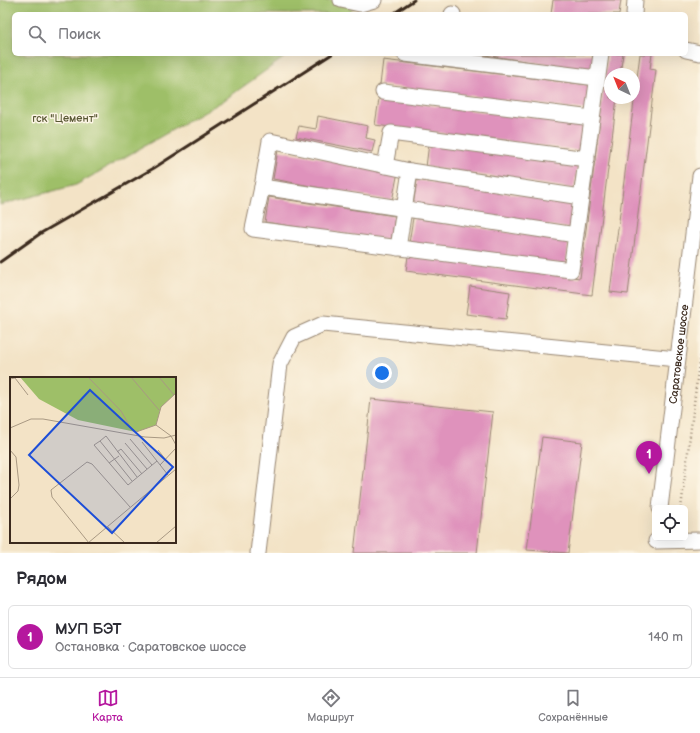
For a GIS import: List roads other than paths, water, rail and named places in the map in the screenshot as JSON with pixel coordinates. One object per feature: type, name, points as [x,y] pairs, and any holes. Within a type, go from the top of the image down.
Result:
[{"type":"street","points":[[341,0],[360,4],[374,0]]},
{"type":"street","points":[[634,12],[635,0]]},
{"type":"street","points":[[688,50],[700,52]]},
{"type":"street","points":[[421,56],[597,78]]},
{"type":"street","points":[[581,197],[410,172],[270,141],[253,229],[571,270],[601,56]]},
{"type":"street","points":[[383,92],[592,118]]},
{"type":"street","points":[[385,166],[391,133],[587,159]]},
{"type":"street","points":[[398,248],[410,172]]},
{"type":"street","name":"Саратовское шоссе","points":[[660,505],[700,176]]},
{"type":"street","points":[[262,187],[403,210],[576,235]]},
{"type":"street","points":[[258,553],[280,364],[294,337],[323,324],[677,359]]},
{"type":"street","points":[[655,544],[700,540]]},
{"type":"railway","points":[[396,12],[414,0]]},
{"type":"railway","points":[[0,262],[41,233],[154,168],[329,56]]},
{"type":"place","name":"МУП БЭТ","points":[[649,474]]},
{"type":"park label","name":"гск \"Цемент\"","points":[[65,118]]}]
